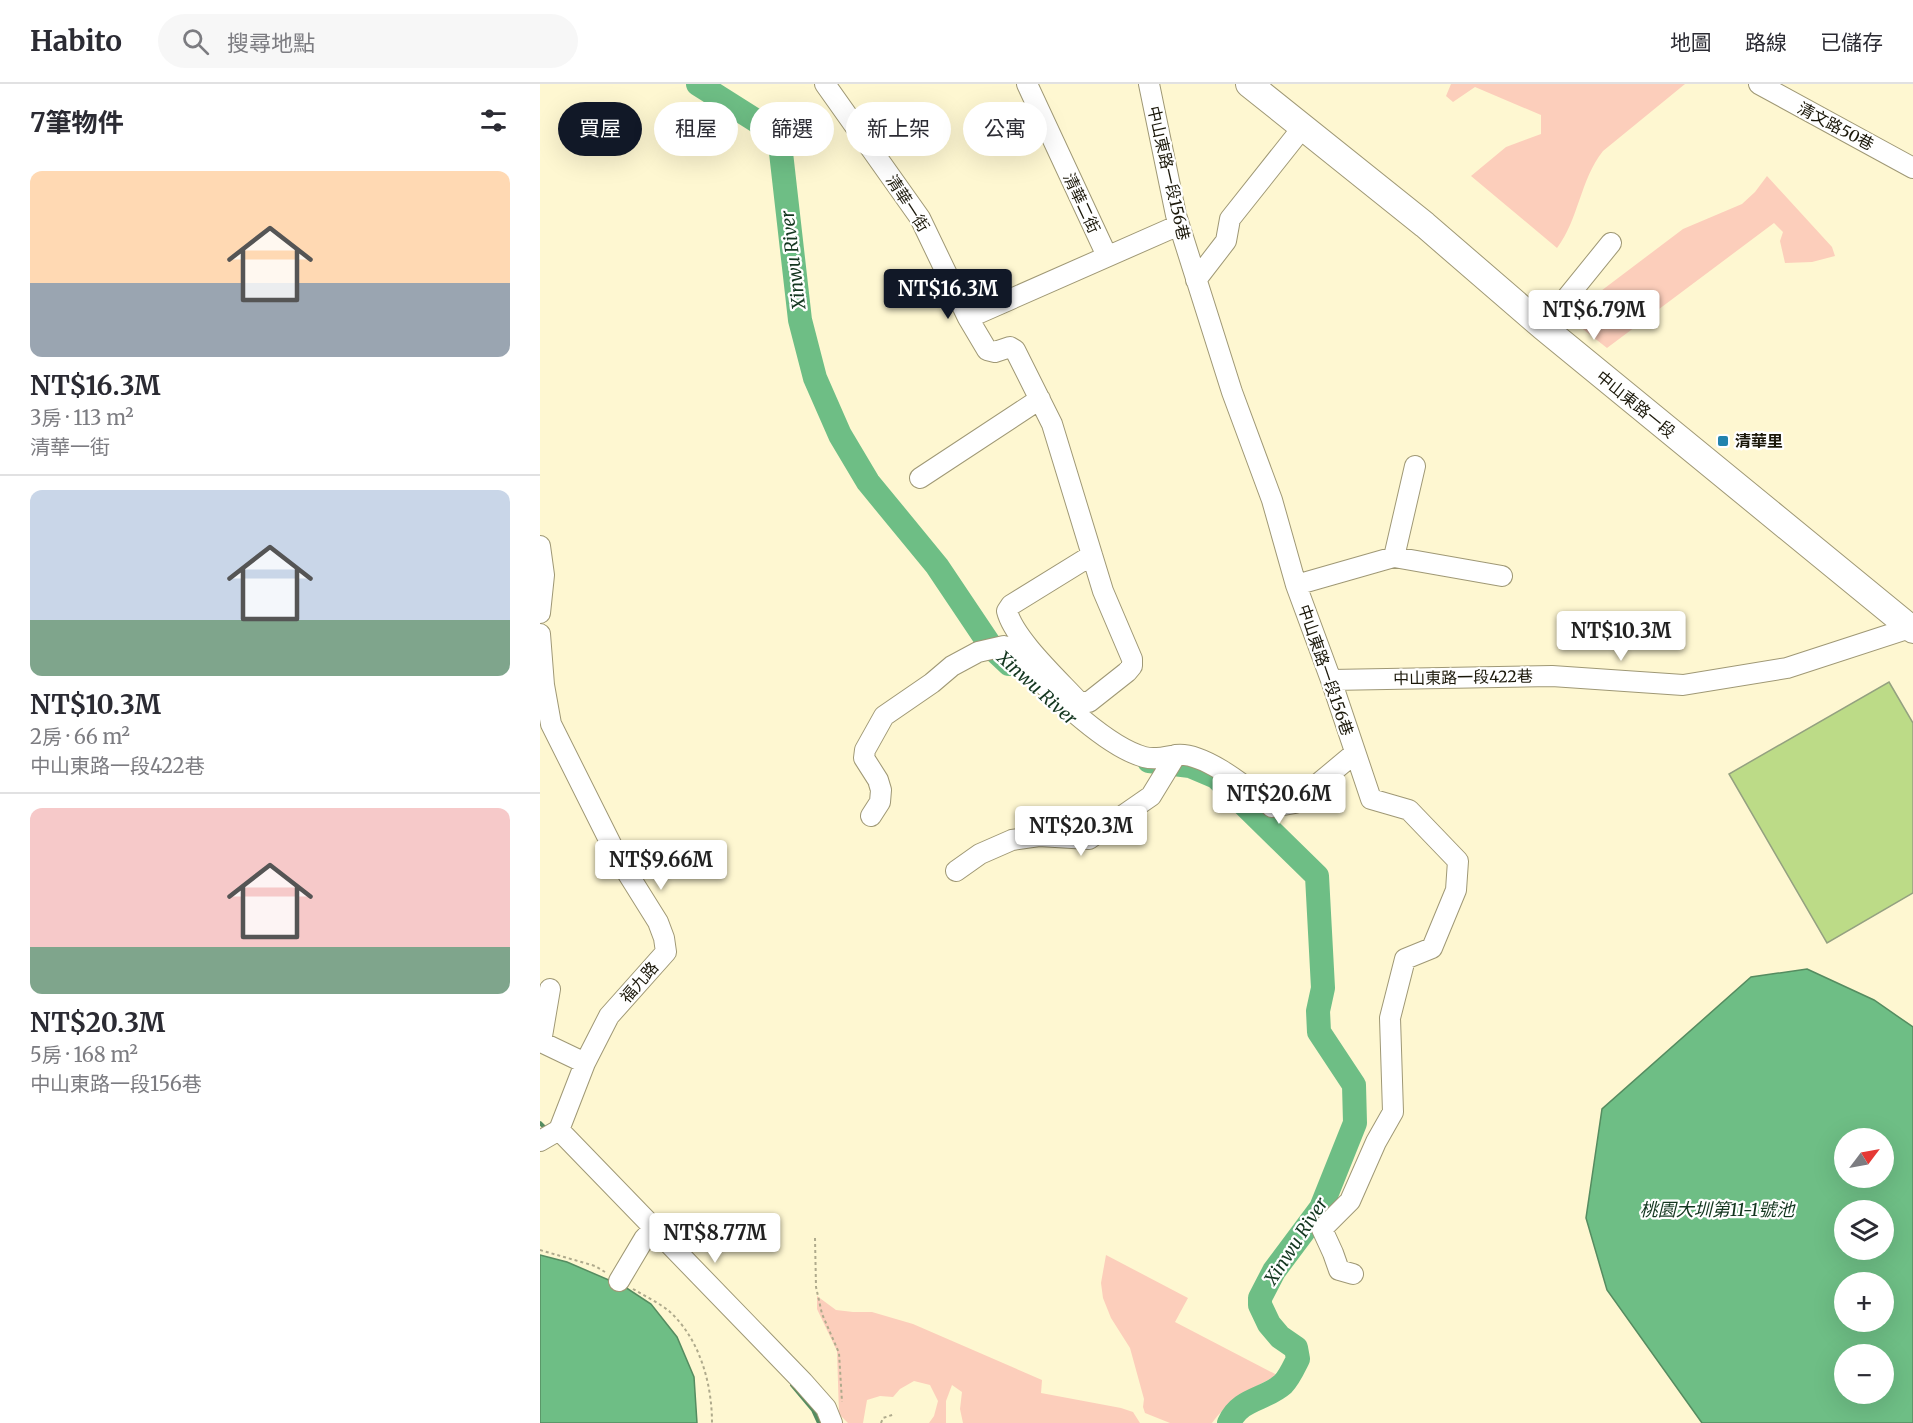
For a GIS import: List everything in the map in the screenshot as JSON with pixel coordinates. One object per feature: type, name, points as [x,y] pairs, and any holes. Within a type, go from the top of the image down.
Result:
[{"type":"main road","name":"中山東路一段","points":[[1261,88],[1303,128],[1425,225],[1543,327],[1912,629]]},
{"type":"street","name":"清華一街","points":[[825,84],[920,218],[968,318],[987,350],[995,352],[1010,347],[1015,350],[1040,399]]},
{"type":"street","name":"清華二街","points":[[1027,84],[1107,256]]},
{"type":"street","name":"中山東路一段156巷","points":[[1149,84],[1179,225],[1196,280],[1232,392],[1272,500],[1296,585],[1371,800],[1409,810],[1458,861],[1456,890],[1432,948],[1405,959],[1390,1018],[1393,1112],[1376,1142],[1350,1201],[1322,1229],[1339,1270],[1353,1274]]},
{"type":"street","name":"清文路50巷","points":[[1770,87],[1913,168]]},
{"type":"street","points":[[1196,280],[1226,241],[1230,219],[1303,128]]},
{"type":"street","points":[[968,318],[1179,225]]},
{"type":"street","points":[[1543,327],[1611,243]]},
{"type":"street","points":[[920,478],[1040,399],[1052,424],[1103,591],[1131,659],[1132,666],[1127,672],[1089,702],[1084,703],[1079,702],[1022,639],[1007,611],[1011,605],[1092,555]]},
{"type":"street","points":[[1394,557],[1415,466]]},
{"type":"street","points":[[540,546],[544,575],[540,613]]},
{"type":"street","points":[[1296,585],[1394,557],[1502,576]]},
{"type":"street","name":"中山東路一段422巷","points":[[1331,680],[1552,676],[1683,685],[1787,668],[1912,629]]},
{"type":"street","name":"福九路","points":[[540,634],[544,685],[551,724],[618,858],[658,922],[666,952],[609,1016],[545,1137]]},
{"type":"street","points":[[870,816],[879,801],[881,790],[878,780],[864,758],[865,750],[884,716],[932,683],[952,666],[978,652],[1004,646],[1067,706],[1110,740],[1146,758],[1159,758],[1169,766]]},
{"type":"street","points":[[956,871],[980,854],[1012,840],[1039,836],[1089,839],[1151,796],[1169,766],[1185,753],[1223,771],[1272,807],[1295,803],[1355,753]]},
{"type":"street","points":[[550,989],[541,1042],[585,1063]]},
{"type":"street","points":[[545,1137],[654,1228],[837,1417]]},
{"type":"street","points":[[619,1281],[644,1239],[654,1228]]},
{"type":"path","points":[[815,1238],[816,1287],[822,1314],[839,1353],[837,1417]]},
{"type":"path","points":[[540,1251],[595,1266],[669,1311],[691,1338],[706,1373],[712,1407],[712,1423]]},
{"type":"path","points":[[881,1423],[884,1418],[895,1414]]},
{"type":"shaded area","points":[[1451,84],[1685,84],[1603,151],[1589,174],[1570,225],[1557,248],[1471,176],[1506,147],[1541,134],[1541,115],[1475,87],[1453,102],[1446,96]]},
{"type":"shaded area","points":[[1767,176],[1832,247],[1835,256],[1812,262],[1785,263],[1780,241],[1783,232],[1774,223],[1607,348],[1556,308],[1570,292],[1585,303],[1683,229],[1742,204]]},
{"type":"shaded area","points":[[1106,1255],[1188,1298],[1175,1322],[1277,1375],[1233,1401],[1212,1423],[1170,1423],[1145,1413],[1144,1399],[1130,1348],[1111,1318],[1103,1298],[1101,1283]]},
{"type":"shaded area","points":[[817,1296],[836,1310],[872,1312],[913,1324],[1042,1380],[1041,1393],[1121,1408],[1133,1412],[1140,1423],[963,1423],[960,1409],[962,1392],[952,1385],[946,1401],[946,1423],[929,1423],[934,1416],[938,1401],[930,1385],[914,1381],[900,1389],[893,1397],[880,1396],[867,1400],[863,1423],[848,1423],[839,1414],[837,1351],[817,1309]]},
{"type":"water","name":"桃園大圳第11-1號池","points":[[1807,969],[1874,1000],[1913,1027],[1913,1423],[1702,1423],[1607,1290],[1586,1218],[1602,1109],[1751,977]]},
{"type":"water","points":[[540,1255],[567,1262],[625,1287],[651,1304],[677,1337],[694,1377],[697,1423],[540,1423]]},
{"type":"building","points":[[1889,682],[1913,723],[1913,893],[1827,943],[1729,774]]},
{"type":"waterway","name":"Xinwu River","points":[[698,84],[779,135],[800,320],[815,378],[840,435],[868,482],[937,566],[992,648],[1009,664]]},
{"type":"waterway","name":"Xinwu River","points":[[1149,761],[1190,766],[1216,777],[1317,876],[1323,988],[1318,1011],[1319,1032],[1354,1085],[1355,1123],[1321,1208],[1274,1271],[1260,1298],[1260,1305],[1269,1324],[1280,1337],[1296,1348],[1298,1359],[1283,1384],[1246,1404],[1229,1423]]},
{"type":"waterway","points":[[540,1123],[547,1130]]},
{"type":"waterway","points":[[792,1385],[813,1410],[819,1423]]},
{"type":"place","name":"清華里","points":[[1723,441]]}]
